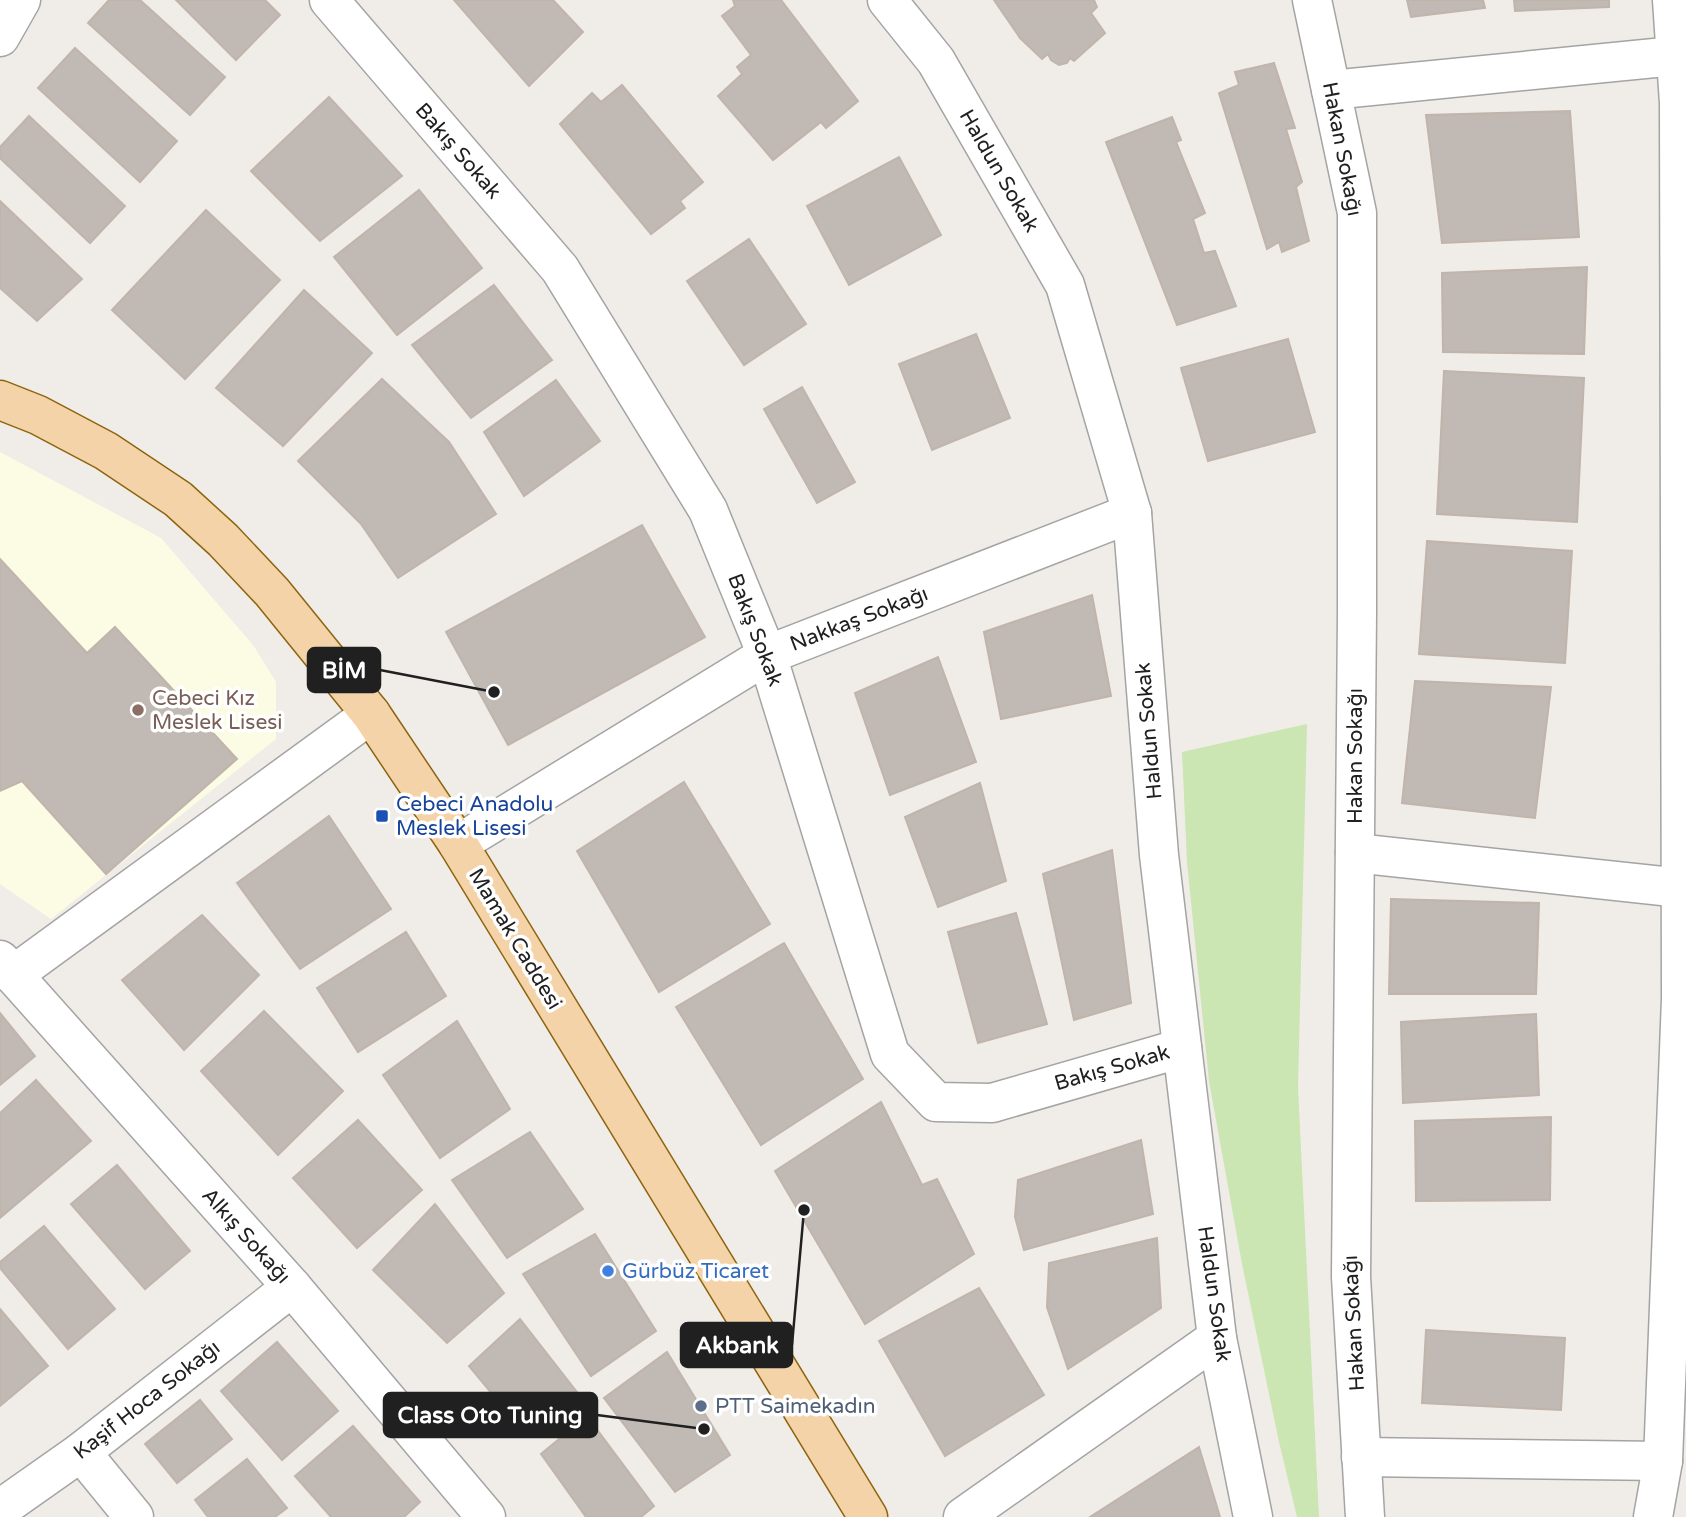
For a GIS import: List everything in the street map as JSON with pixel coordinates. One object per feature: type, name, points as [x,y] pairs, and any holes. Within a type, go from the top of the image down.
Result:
[{"type":"main road","name":"Mamak Caddesi","points":[[0,400],[38,415],[106,451],[178,499],[223,540],[272,592],[371,714],[458,844],[868,1517]]},
{"type":"street","points":[[0,37],[21,0]]},
{"type":"street","name":"Bakış Sokak","points":[[329,0],[560,269],[708,510],[767,655],[890,1054],[936,1102],[992,1103],[1182,1048]]},
{"type":"street","name":"Haldun Sokak","points":[[887,0],[936,61],[1065,285],[1132,513],[1159,855],[1182,1048],[1217,1338],[1253,1517]]},
{"type":"street","name":"Hakan Sokağı","points":[[1312,0],[1357,213],[1355,853],[1350,1277],[1365,1517]]},
{"type":"street","points":[[1653,1517],[1663,1461],[1680,1013],[1679,131],[1672,0]]},
{"type":"street","points":[[1331,90],[1675,56]]},
{"type":"street","name":"Nakkaş Sokağı","points":[[458,844],[767,655],[1132,513]]},
{"type":"street","points":[[7,967],[371,714]]},
{"type":"street","points":[[1355,853],[1681,888]]},
{"type":"street","name":"Alkış Sokağı","points":[[7,967],[292,1287],[486,1517]]},
{"type":"street","name":"Kaşif Hoca Sokağı","points":[[0,1509],[81,1452],[292,1287]]},
{"type":"street","points":[[963,1517],[1217,1338]]},
{"type":"street","points":[[81,1452],[134,1517]]},
{"type":"street","points":[[1361,1457],[1663,1461]]},
{"type":"shaded area","name":"Cebeci Kız Meslek Lisesi","points":[[0,452],[161,538],[253,645],[276,682],[276,739],[51,919],[0,884]]},
{"type":"green space","points":[[1307,724],[1298,1087],[1319,1517],[1297,1517],[1242,1264],[1209,1081],[1187,862],[1182,752]]},
{"type":"building","points":[[109,0],[140,0],[225,77],[190,115],[88,23]]},
{"type":"building","points":[[176,0],[265,0],[280,15],[236,60]]},
{"type":"building","points":[[454,0],[553,0],[583,32],[529,86]]},
{"type":"building","points":[[733,0],[781,0],[858,101],[826,128],[821,122],[773,160],[718,96],[742,74],[737,67],[751,55],[722,16],[735,6]]},
{"type":"building","points":[[994,0],[1094,0],[1097,7],[1091,13],[1105,33],[1074,61],[1070,58],[1067,63],[1059,65],[1051,60],[1048,54],[1042,59],[1020,38]]},
{"type":"building","points":[[1407,0],[1483,0],[1485,8],[1411,17]]},
{"type":"building","points":[[1514,0],[1609,0],[1609,7],[1515,11]]},
{"type":"building","points":[[75,48],[177,141],[140,182],[38,88]]},
{"type":"building","points":[[1274,63],[1295,128],[1286,129],[1302,182],[1296,187],[1309,241],[1282,252],[1279,242],[1267,249],[1219,93],[1239,85],[1235,72]]},
{"type":"building","points":[[622,85],[703,182],[680,201],[685,208],[651,234],[560,124],[592,93],[601,102]]},
{"type":"building","points":[[329,97],[402,176],[320,241],[251,171]]},
{"type":"building","points":[[1570,111],[1579,237],[1442,243],[1426,115]]},
{"type":"building","points":[[29,116],[125,206],[90,243],[0,158],[0,147]]},
{"type":"building","points":[[1172,117],[1181,140],[1176,142],[1205,213],[1193,219],[1204,253],[1215,251],[1236,306],[1177,325],[1106,142]]},
{"type":"building","points":[[899,157],[941,235],[849,285],[807,206]]},
{"type":"building","points":[[419,190],[482,268],[397,335],[334,257]]},
{"type":"building","points":[[0,201],[82,279],[37,321],[0,288]]},
{"type":"building","points":[[206,210],[280,280],[185,379],[112,310]]},
{"type":"building","points":[[749,239],[806,324],[744,365],[687,281]]},
{"type":"building","points":[[1587,267],[1584,354],[1443,352],[1442,273]]},
{"type":"building","points":[[494,285],[552,360],[471,418],[412,345]]},
{"type":"building","points":[[304,290],[372,353],[283,446],[216,388]]},
{"type":"building","points":[[976,334],[1010,418],[932,450],[899,364]]},
{"type":"building","points":[[1288,339],[1315,432],[1208,461],[1181,368]]},
{"type":"building","points":[[1444,371],[1584,378],[1577,522],[1437,514]]},
{"type":"building","points":[[382,379],[449,442],[496,514],[398,578],[361,524],[298,461]]},
{"type":"building","points":[[556,380],[600,441],[524,496],[484,432]]},
{"type":"building","points":[[802,387],[855,482],[817,503],[764,409]]},
{"type":"building","points":[[642,525],[705,637],[508,745],[446,632]]},
{"type":"building","points":[[1427,541],[1572,551],[1565,663],[1419,654]]},
{"type":"building","points":[[0,559],[87,653],[115,627],[237,759],[106,874],[22,781],[0,791]]},
{"type":"building","points":[[1092,595],[1111,696],[1001,719],[984,632]]},
{"type":"building","points":[[938,657],[976,762],[890,795],[855,693]]},
{"type":"building","points":[[1415,681],[1551,687],[1535,818],[1402,803]]},
{"type":"building","points":[[684,782],[770,924],[659,992],[577,851]]},
{"type":"building","points":[[980,783],[1006,881],[938,907],[905,817]]},
{"type":"building","points":[[329,816],[391,909],[300,969],[237,883]]},
{"type":"building","points":[[1112,850],[1131,1003],[1074,1020],[1043,874]]},
{"type":"building","points":[[1391,899],[1539,903],[1536,994],[1389,994]]},
{"type":"building","points":[[1016,913],[1047,1024],[978,1043],[948,932]]},
{"type":"building","points":[[202,915],[259,975],[184,1050],[122,980]]},
{"type":"building","points":[[406,932],[446,996],[358,1052],[317,988]]},
{"type":"building","points":[[784,943],[863,1079],[761,1145],[676,1007]]},
{"type":"building","points":[[264,1011],[343,1091],[278,1155],[201,1071]]},
{"type":"building","points":[[0,1013],[35,1056],[0,1085]]},
{"type":"building","points":[[1536,1014],[1539,1095],[1403,1103],[1401,1022]]},
{"type":"building","points":[[457,1021],[510,1109],[440,1158],[383,1075]]},
{"type":"building","points":[[36,1080],[91,1141],[0,1218],[0,1113]]},
{"type":"building","points":[[881,1102],[922,1185],[937,1179],[974,1254],[865,1324],[775,1171]]},
{"type":"building","points":[[1551,1117],[1550,1200],[1416,1201],[1415,1121]]},
{"type":"building","points":[[358,1120],[422,1190],[357,1248],[293,1178]]},
{"type":"building","points":[[530,1132],[583,1209],[507,1258],[452,1180]]},
{"type":"building","points":[[1141,1140],[1153,1214],[1024,1250],[1015,1217],[1018,1180]]},
{"type":"building","points":[[117,1165],[190,1251],[145,1289],[71,1204]]},
{"type":"building","points":[[435,1204],[504,1293],[447,1343],[373,1270]]},
{"type":"building","points":[[44,1226],[115,1309],[68,1349],[0,1268],[0,1262]]},
{"type":"building","points":[[595,1234],[656,1331],[591,1376],[523,1274]]},
{"type":"building","points":[[1157,1238],[1161,1308],[1068,1369],[1047,1307],[1049,1263]]},
{"type":"building","points":[[979,1288],[1044,1395],[945,1456],[879,1341]]},
{"type":"building","points":[[0,1309],[48,1366],[0,1406]]},
{"type":"building","points":[[520,1319],[577,1392],[527,1436],[469,1366]]},
{"type":"building","points":[[1426,1330],[1565,1338],[1561,1410],[1422,1403]]},
{"type":"building","points":[[277,1342],[338,1411],[282,1460],[221,1391]]},
{"type":"building","points":[[667,1352],[730,1455],[675,1492],[604,1398]]},
{"type":"building","points":[[200,1400],[232,1439],[177,1483],[145,1444]]},
{"type":"building","points":[[587,1416],[654,1506],[641,1517],[586,1517],[541,1454]]},
{"type":"building","points":[[353,1426],[420,1502],[404,1517],[331,1517],[295,1476]]},
{"type":"building","points":[[1199,1447],[1220,1517],[1090,1517]]},
{"type":"building","points":[[247,1459],[287,1508],[275,1517],[208,1517],[195,1500]]},
{"type":"place","name":"BİM","points":[[494,692]]},
{"type":"place","name":"Cebeci Kız Meslek Lisesi","points":[[138,710]]},
{"type":"place","name":"Cebeci Anadolu Meslek Lisesi","points":[[382,816]]},
{"type":"place","name":"Akbank","points":[[804,1210]]},
{"type":"place","name":"Gürbüz Ticaret","points":[[608,1271]]},
{"type":"place","name":"PTT Saimekadın","points":[[701,1406]]},
{"type":"place","name":"Class Oto Tuning","points":[[704,1429]]}]
